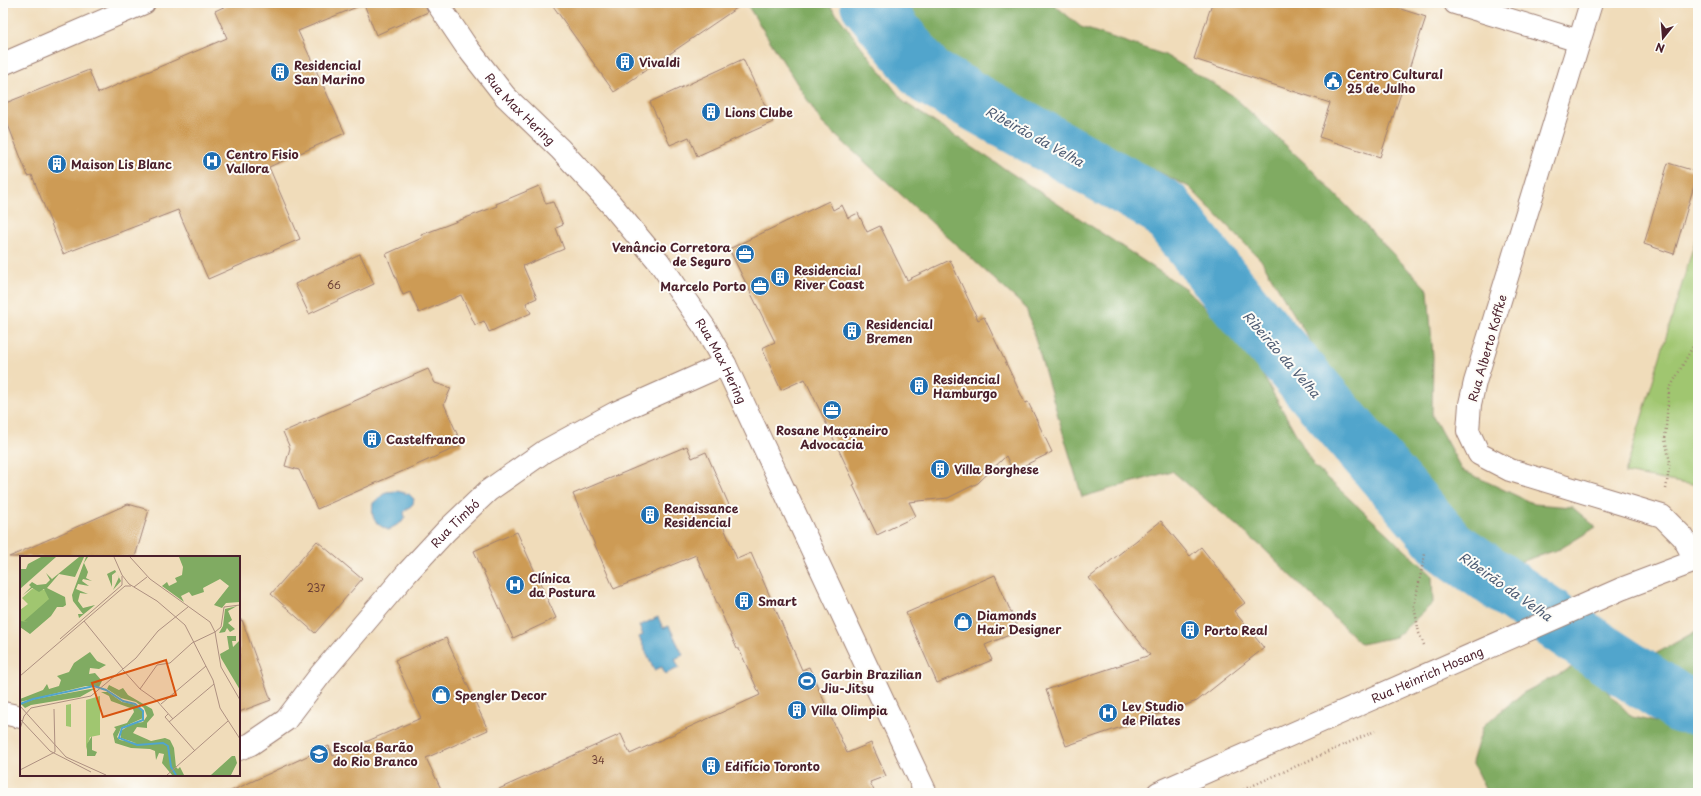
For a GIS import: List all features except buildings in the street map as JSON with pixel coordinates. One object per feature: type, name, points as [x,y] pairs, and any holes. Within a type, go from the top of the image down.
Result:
[{"type":"main road","points":[[3,64],[144,3]]},
{"type":"main road","name":"Rua Max Hering","points":[[437,3],[466,46],[505,96],[560,149],[610,203],[659,262],[705,328],[725,364],[922,784],[940,793]]},
{"type":"main road","points":[[1455,3],[1579,41]]},
{"type":"main road","name":"Rua Alberto Koffke","points":[[1591,3],[1475,382],[1470,404],[1468,431],[1479,454],[1510,470],[1662,516],[1683,537],[1697,560]]},
{"type":"main road","name":"Rua Timbó","points":[[240,749],[251,744],[286,720],[321,674],[407,573],[446,531],[488,491],[545,451],[594,424],[615,413],[725,364]]},
{"type":"main road","name":"Rua Heinrich Hosang","points":[[1158,793],[1621,589],[1697,560]]},
{"type":"main road","points":[[3,712],[20,717]]},
{"type":"path","points":[[1662,516],[1670,462],[1665,439],[1669,390],[1698,337]]},
{"type":"path","points":[[1425,554],[1414,606],[1419,633],[1435,671]]},
{"type":"path","points":[[1236,793],[1381,728]]},
{"type":"green space","points":[[746,3],[828,3],[904,102],[1186,289],[1250,352],[1314,466],[1432,575],[1433,603],[1396,637],[1361,644],[1262,547],[1172,471],[1082,497],[1026,308],[822,123]]},
{"type":"green space","points":[[890,3],[1052,3],[1081,27],[1165,55],[1232,95],[1310,168],[1428,290],[1433,357],[1432,415],[1462,470],[1534,504],[1572,507],[1596,527],[1560,549],[1514,564],[1425,489],[1318,354],[1261,260],[1189,187],[1076,131],[970,75]]},
{"type":"green space","points":[[1698,231],[1698,486],[1625,473]]},
{"type":"green space","points":[[1698,630],[1698,682],[1669,679],[1650,657]]},
{"type":"green space","points":[[1580,663],[1632,717],[1698,731],[1698,793],[1487,793],[1472,762],[1483,726],[1523,693]]},
{"type":"water","points":[[397,491],[409,494],[414,499],[413,504],[404,512],[405,517],[402,522],[388,530],[374,520],[373,503],[386,492]]},
{"type":"water","points":[[658,617],[663,628],[669,626],[683,655],[675,659],[679,668],[665,674],[662,667],[654,670],[639,637],[643,635],[639,626]]},
{"type":"waterway","name":"Ribeirão da Velha","points":[[869,3],[928,76],[1164,208],[1243,308],[1449,547],[1596,649],[1682,705],[1698,706]]},
{"type":"place","name":"Vivaldi","points":[[625,62]]},
{"type":"place","name":"Residencial San Marino","points":[[280,72]]},
{"type":"place","name":"Centro Cultural 25 de Julho","points":[[1333,81]]},
{"type":"place","name":"Lions Clube","points":[[711,112]]},
{"type":"place","name":"Centro Fisio Vallora","points":[[212,161]]},
{"type":"place","name":"Maison Lis Blanc","points":[[57,164]]},
{"type":"place","name":"Venâncio Corretora de Seguro","points":[[745,254]]},
{"type":"place","name":"Residencial River Coast","points":[[780,277]]},
{"type":"place","name":"Marcelo Porto","points":[[760,286]]},
{"type":"place","name":"Residencial Bremen","points":[[852,331]]},
{"type":"place","name":"Residencial Hamburgo","points":[[919,386]]},
{"type":"place","name":"Rosane Maçaneiro Advocacia","points":[[832,410]]},
{"type":"place","name":"Castelfranco","points":[[372,439]]},
{"type":"place","name":"Villa Borghese","points":[[940,469]]},
{"type":"place","name":"Renaissance Residencial","points":[[650,515]]},
{"type":"place","name":"Clínica da Postura","points":[[515,585]]},
{"type":"place","name":"Smart","points":[[744,601]]},
{"type":"place","name":"Diamonds Hair Designer","points":[[963,622]]},
{"type":"place","name":"Porto Real","points":[[1190,630]]},
{"type":"place","name":"Garbin Brazilian Jiu-Jitsu","points":[[807,681]]},
{"type":"place","name":"Spengler Decor","points":[[441,695]]},
{"type":"place","name":"Villa Olimpia","points":[[797,710]]},
{"type":"place","name":"Lev Studio de Pilates","points":[[1108,713]]},
{"type":"place","name":"Escola Barão do Rio Branco","points":[[319,754]]},
{"type":"place","name":"Edifício Toronto","points":[[711,766]]}]
